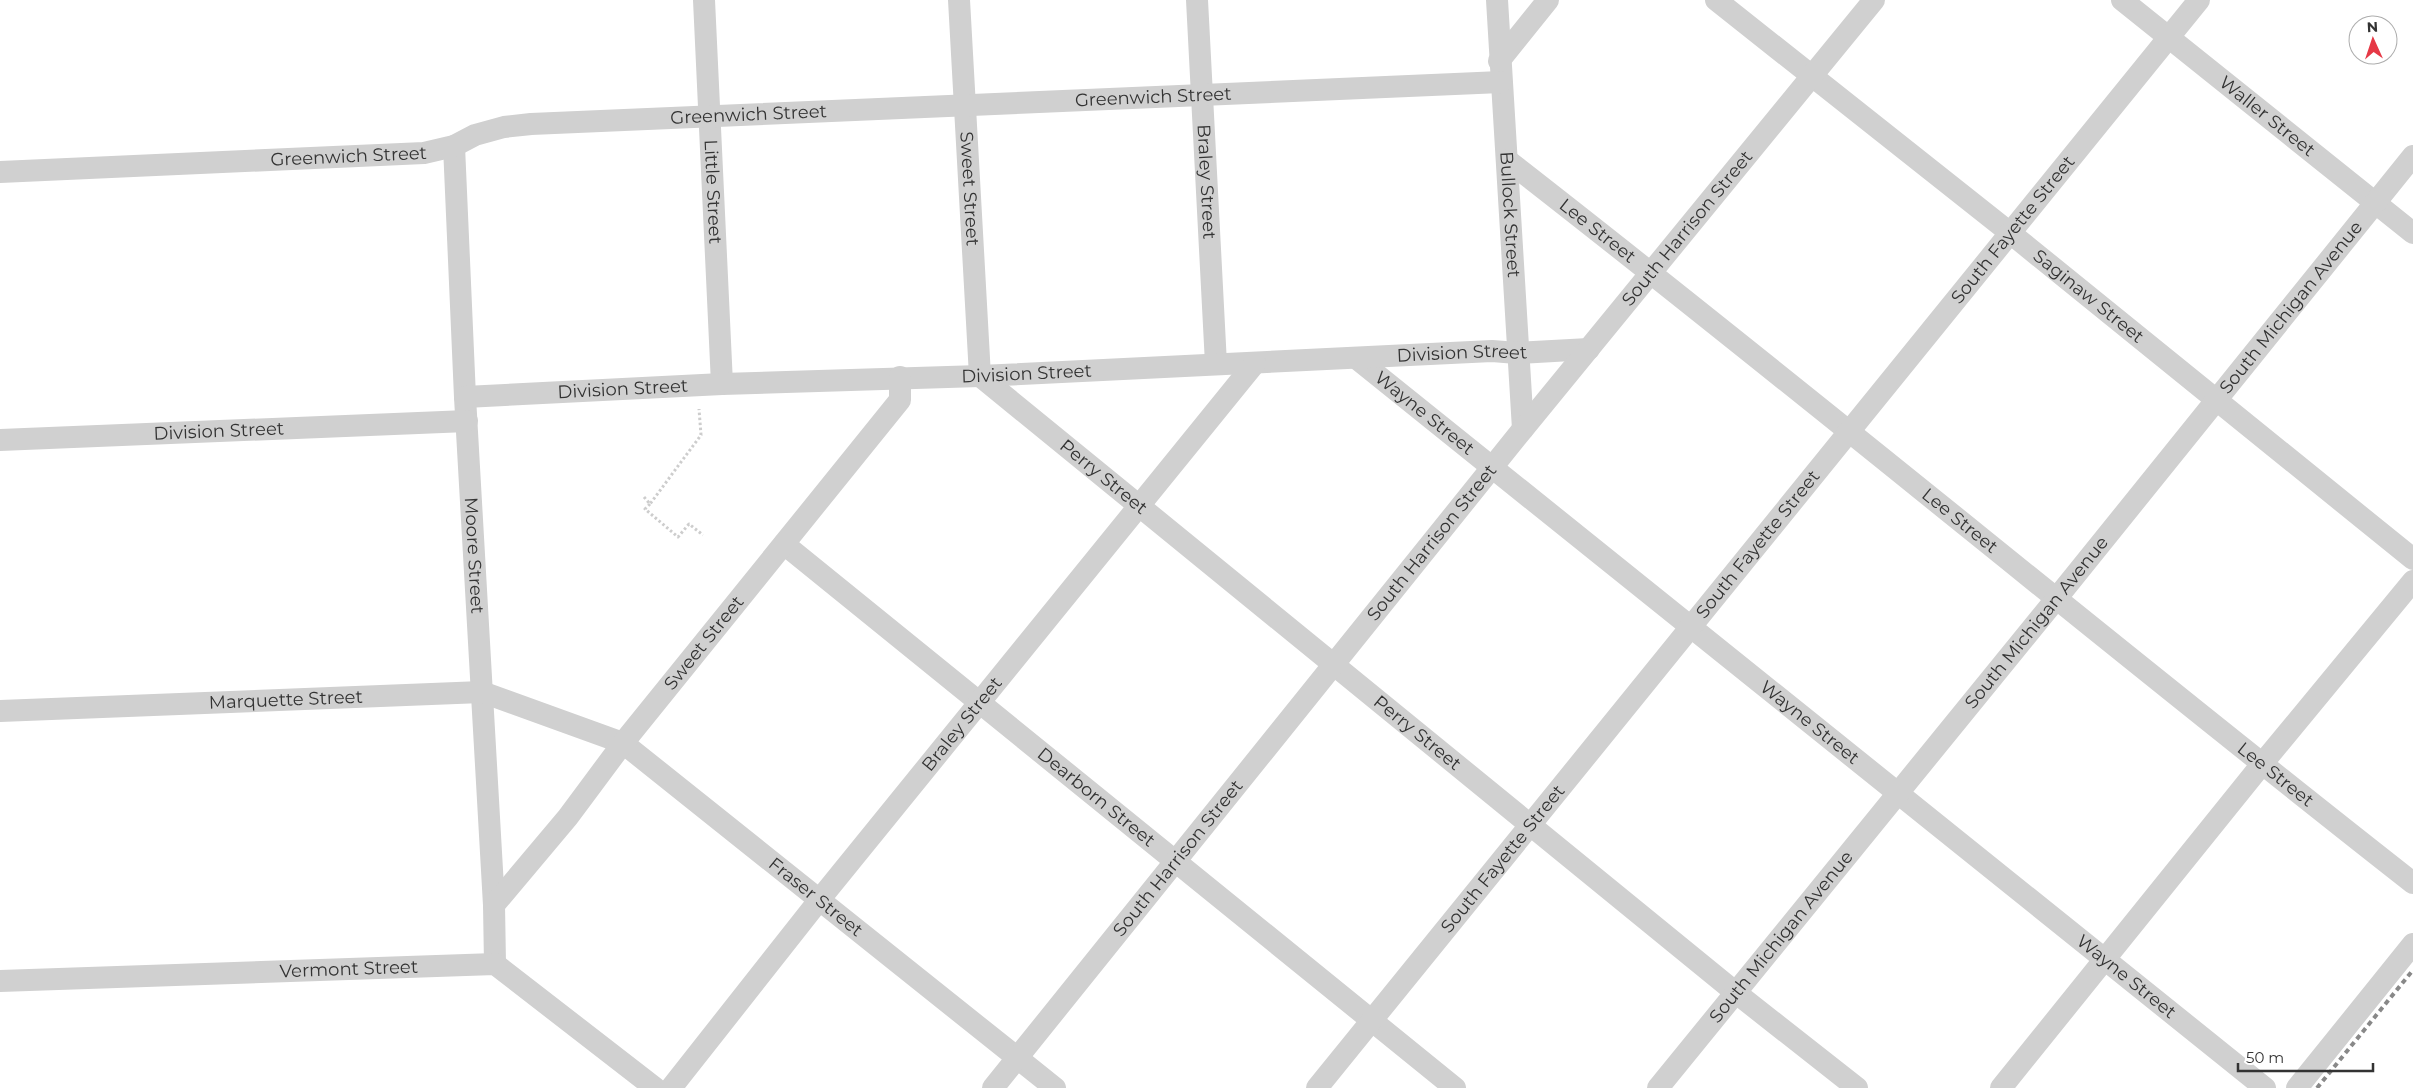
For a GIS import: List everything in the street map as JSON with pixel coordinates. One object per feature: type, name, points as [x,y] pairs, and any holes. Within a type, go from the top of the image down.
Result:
[{"type":"street","name":"Little Street","points":[[704,0],[722,384]]},
{"type":"street","name":"Sweet Street","points":[[959,0],[980,376]]},
{"type":"street","name":"Braley Street","points":[[1198,0],[1216,364]]},
{"type":"street","name":"Bullock Street","points":[[1497,0],[1523,429]]},
{"type":"street","points":[[1500,71],[1548,0]]},
{"type":"street","name":"Saginaw Street","points":[[1716,0],[2009,232],[2413,559]]},
{"type":"street","name":"South Harrison Street","points":[[993,1088],[1523,429],[1874,0]]},
{"type":"street","name":"Waller Street","points":[[2122,0],[2413,233]]},
{"type":"street","name":"South Fayette Street","points":[[1317,1088],[1529,824],[2199,0]]},
{"type":"street","name":"Greenwich Street","points":[[0,172],[424,153],[454,146],[475,135],[504,127],[1203,94],[1500,71]]},
{"type":"street","name":"Moore Street","points":[[454,146],[465,397],[494,904],[495,964]]},
{"type":"street","name":"South Michigan Avenue","points":[[1658,1088],[2413,156]]},
{"type":"street","name":"Lee Street","points":[[1507,160],[1652,272],[1848,432],[2413,883]]},
{"type":"street","name":"Division Street","points":[[465,397],[722,384],[980,376],[1492,351],[1517,353],[1589,349]]},
{"type":"street","name":"Wayne Street","points":[[1356,358],[1689,628],[2265,1088]]},
{"type":"street","name":"Braley Street","points":[[671,1088],[820,899],[1255,362]]},
{"type":"street","name":"Perry Street","points":[[980,376],[1138,507],[1334,663],[1735,992],[1857,1088]]},
{"type":"street","name":"Sweet Street","points":[[494,904],[568,816],[623,743],[900,400],[900,377]]},
{"type":"street","name":"Division Street","points":[[0,440],[467,421]]},
{"type":"street","name":"Dearborn Street","points":[[784,544],[1456,1088]]},
{"type":"street","points":[[2001,1088],[2262,764],[2413,581]]},
{"type":"street","name":"Marquette Street","points":[[0,711],[482,692],[566,724]]},
{"type":"street","name":"Fraser Street","points":[[566,724],[623,743],[1055,1088]]},
{"type":"street","points":[[2297,1088],[2413,944]]},
{"type":"street","points":[[495,964],[655,1088]]},
{"type":"street","name":"Vermont Street","points":[[0,981],[495,964]]},
{"type":"path","points":[[699,409],[702,435],[645,509],[678,537],[689,524],[703,535]]},
{"type":"path","points":[[644,497],[650,504]]},
{"type":"railway","points":[[2317,1088],[2413,970]]}]
